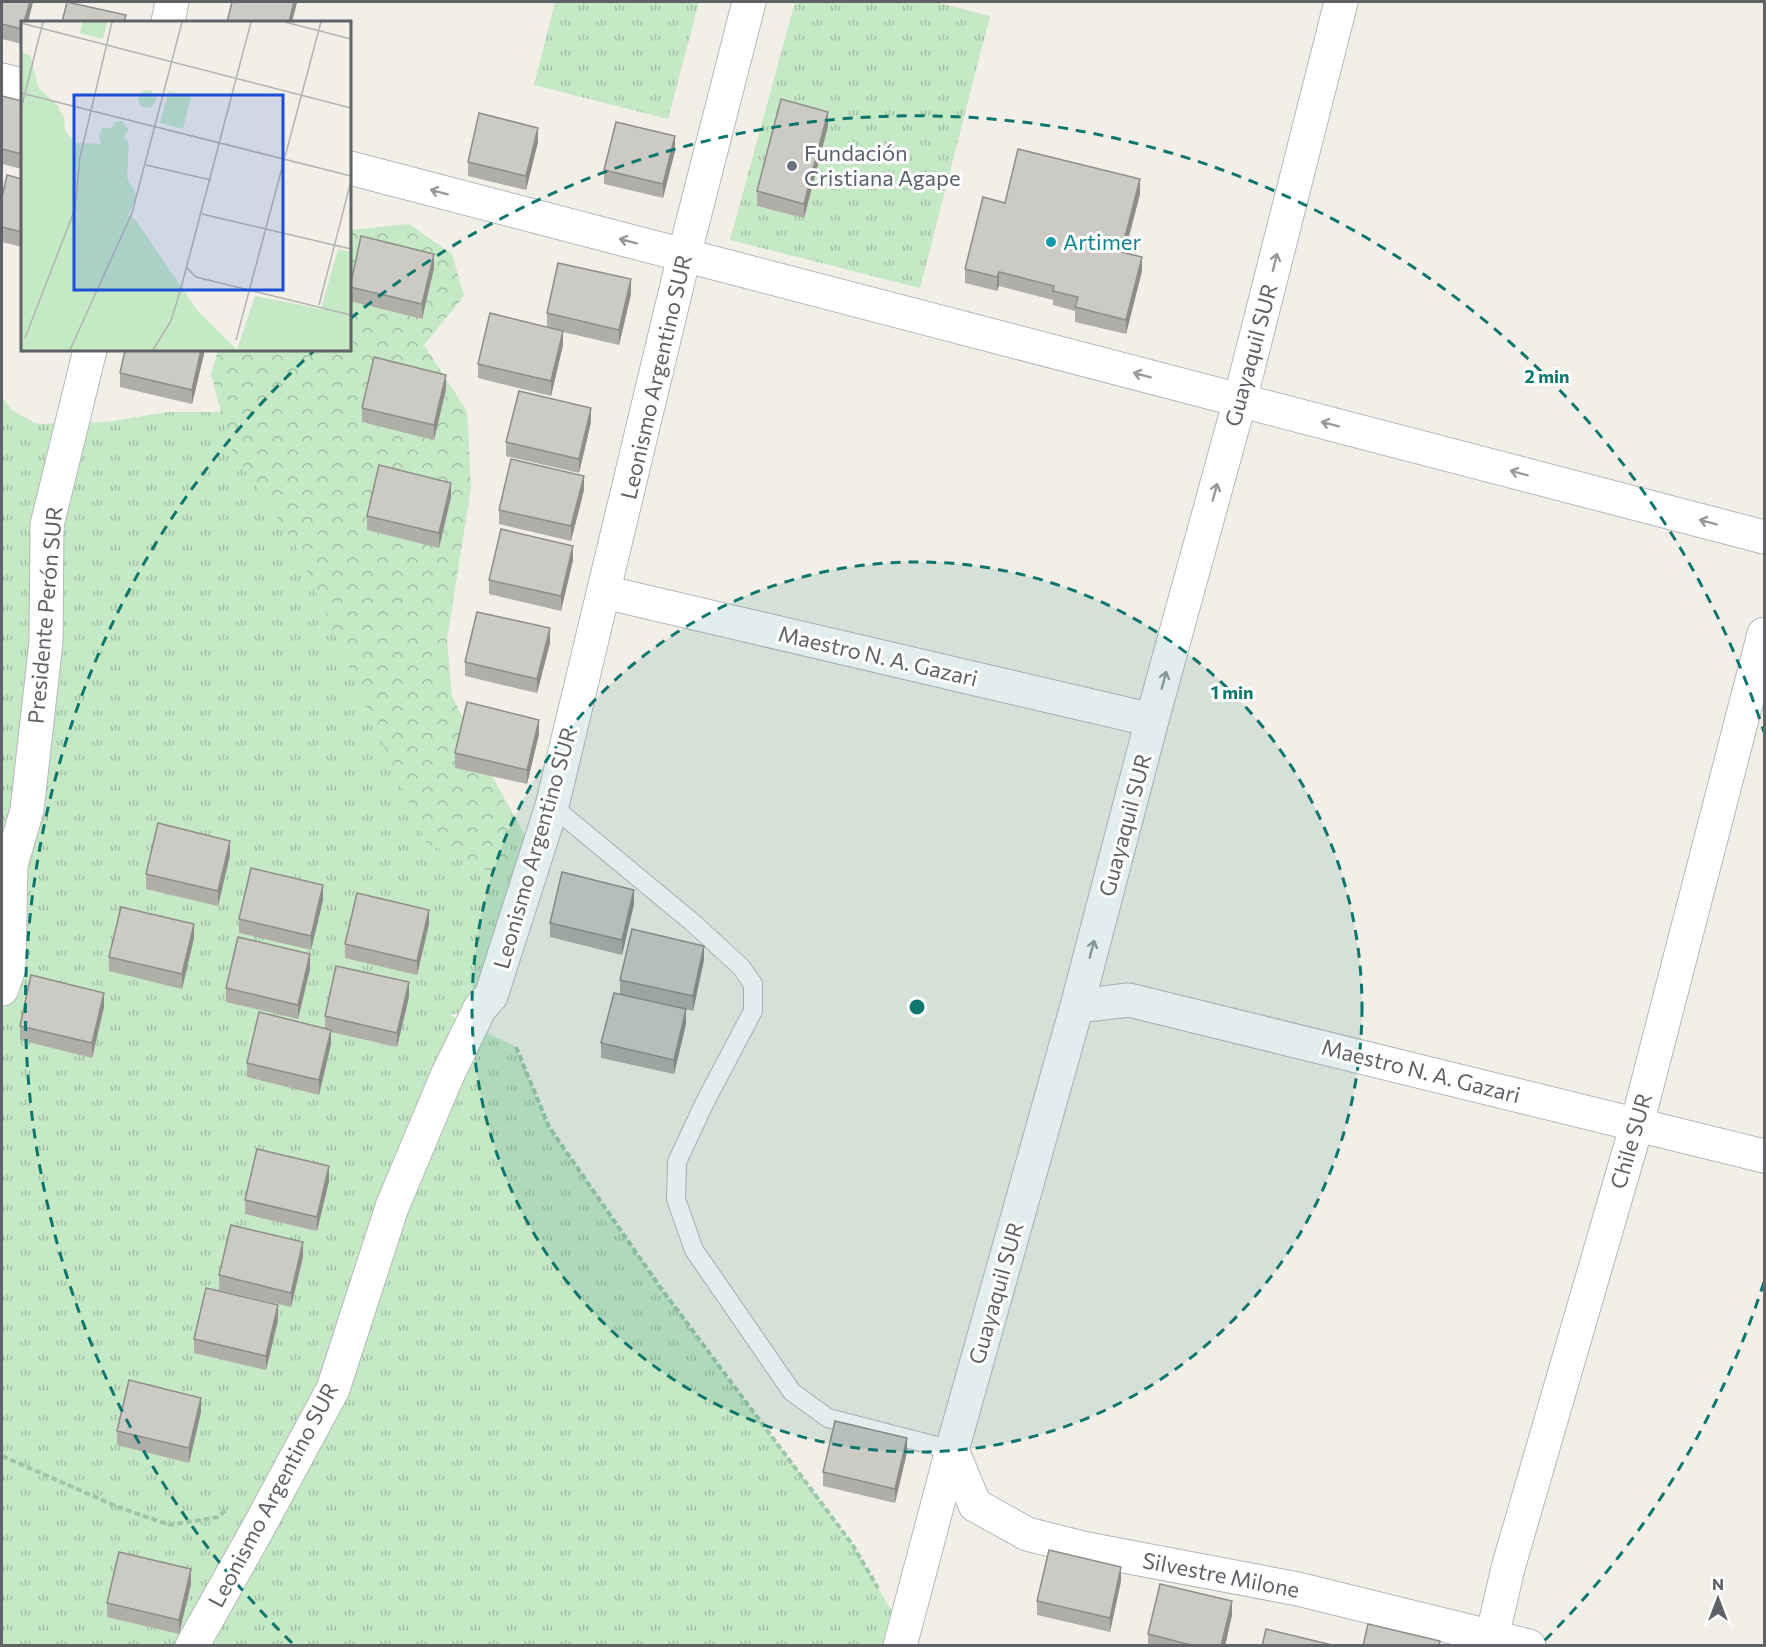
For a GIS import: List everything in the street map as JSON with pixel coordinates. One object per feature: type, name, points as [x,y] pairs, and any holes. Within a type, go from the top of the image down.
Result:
[{"type":"street","points":[[168,21],[172,2]]},
{"type":"street","name":"Leonismo Argentino SUR","points":[[192,1646],[333,1389],[392,1207],[447,1076],[480,1008],[491,996],[552,806],[684,256],[749,2]]},
{"type":"street","name":"Guayaquil SUR","points":[[902,1640],[952,1450],[1077,1006],[1152,720],[1240,400],[1341,2]]},
{"type":"street","points":[[2,80],[21,85]]},
{"type":"street","points":[[351,168],[1764,537]]},
{"type":"street","name":"Presidente Perón SUR","points":[[2,989],[9,968],[11,865],[27,810],[46,642],[47,525],[90,351]]},
{"type":"street","name":"Maestro N. A. Gazari","points":[[604,592],[1152,720]]},
{"type":"street","name":"Chile SUR","points":[[1491,1641],[1508,1568],[1636,1124],[1764,634]]},
{"type":"street","name":"Maestro N. A. Gazari","points":[[1077,1006],[1129,1000],[1764,1156]]},
{"type":"street","name":"Silvestre Milone","points":[[952,1450],[975,1505],[1026,1534],[1087,1549],[1298,1589],[1491,1641],[1529,1646]]},
{"type":"lane","points":[[552,806],[692,922],[741,967],[753,984],[753,1011],[705,1102],[677,1162],[676,1199],[694,1250],[792,1392],[828,1418],[952,1450]]},
{"type":"path","points":[[516,1047],[549,1127],[660,1287],[852,1544],[902,1640]]},
{"type":"path","points":[[2,1456],[118,1507],[170,1525],[218,1516],[234,1503]]},
{"type":"green space","points":[[555,2],[699,2],[668,119],[534,85]]},
{"type":"green space","points":[[795,2],[936,2],[990,16],[920,288],[730,240]]},
{"type":"green space","points":[[409,224],[452,254],[464,296],[424,345],[467,411],[471,488],[447,639],[452,696],[514,822],[507,880],[427,844],[295,544],[230,447],[211,374],[218,351],[351,351],[351,230]]},
{"type":"green space","points":[[2,398],[13,411],[37,424],[106,422],[168,412],[260,412],[320,466],[536,855],[480,1008],[450,1015],[516,1047],[549,1127],[660,1287],[852,1544],[912,1645],[2,1645]]},
{"type":"building","points":[[2,2],[30,2],[24,21],[21,21],[21,29],[2,24]]},
{"type":"building","points":[[67,2],[126,15],[124,21],[62,21]]},
{"type":"building","points":[[232,2],[294,2],[289,21],[227,21]]},
{"type":"building","points":[[2,96],[21,101],[21,154],[2,149]]},
{"type":"building","name":"Fundación Cristiana Agape","points":[[781,99],[828,112],[804,204],[757,191]]},
{"type":"building","points":[[479,113],[538,128],[526,176],[468,162]]},
{"type":"building","points":[[616,122],[675,136],[663,184],[604,170]]},
{"type":"building","name":"Artimer","points":[[1018,149],[1140,179],[1121,252],[1142,257],[1126,320],[1075,307],[1078,297],[1053,291],[1054,286],[999,272],[997,277],[965,269],[983,197],[1005,203]]},
{"type":"building","points":[[7,175],[21,179],[21,232],[2,227],[2,197]]},
{"type":"building","points":[[361,236],[434,254],[422,304],[351,287]]},
{"type":"building","points":[[558,263],[631,279],[619,330],[547,313]]},
{"type":"building","points":[[490,313],[563,331],[551,381],[478,364]]},
{"type":"building","points":[[125,351],[201,351],[192,390],[120,373]]},
{"type":"building","points":[[374,357],[446,375],[434,425],[362,408]]},
{"type":"building","points":[[519,391],[591,408],[579,459],[506,442]]},
{"type":"building","points":[[511,459],[584,476],[571,526],[499,510]]},
{"type":"building","points":[[379,465],[451,483],[439,533],[367,516]]},
{"type":"building","points":[[501,529],[573,546],[561,596],[489,580]]},
{"type":"building","points":[[477,612],[550,628],[537,679],[465,662]]},
{"type":"building","points":[[467,702],[539,720],[527,770],[455,753]]},
{"type":"building","points":[[158,823],[230,841],[218,891],[146,874]]},
{"type":"building","points":[[251,868],[323,885],[311,936],[239,919]]},
{"type":"building","points":[[562,872],[634,890],[622,940],[550,923]]},
{"type":"building","points":[[357,893],[429,910],[417,961],[345,944]]},
{"type":"building","points":[[121,907],[194,924],[182,974],[109,957]]},
{"type":"building","points":[[632,929],[704,946],[693,996],[620,980]]},
{"type":"building","points":[[238,937],[310,954],[298,1005],[226,988]]},
{"type":"building","points":[[336,966],[409,982],[397,1033],[325,1016]]},
{"type":"building","points":[[31,975],[104,993],[92,1043],[20,1026]]},
{"type":"building","points":[[614,993],[686,1009],[674,1060],[601,1043]]},
{"type":"building","points":[[259,1012],[331,1030],[319,1080],[247,1063]]},
{"type":"building","points":[[257,1149],[329,1166],[317,1217],[245,1200]]},
{"type":"building","points":[[231,1225],[303,1242],[291,1293],[219,1275]]},
{"type":"building","points":[[206,1288],[278,1305],[266,1356],[194,1339]]},
{"type":"building","points":[[129,1380],[201,1398],[189,1448],[117,1431]]},
{"type":"building","points":[[835,1421],[907,1438],[895,1489],[823,1472]]},
{"type":"building","points":[[1049,1550],[1121,1567],[1110,1618],[1037,1601]]},
{"type":"building","points":[[119,1552],[191,1569],[179,1620],[107,1603]]},
{"type":"building","points":[[1160,1584],[1232,1601],[1221,1646],[1195,1646],[1148,1634]]},
{"type":"building","points":[[1368,1624],[1440,1641],[1439,1646],[1363,1646]]},
{"type":"building","points":[[1266,1629],[1336,1646],[1262,1646]]},
{"type":"place","name":"Fundación Cristiana Agape","points":[[792,166]]},
{"type":"place","name":"Artimer","points":[[1051,242]]}]
